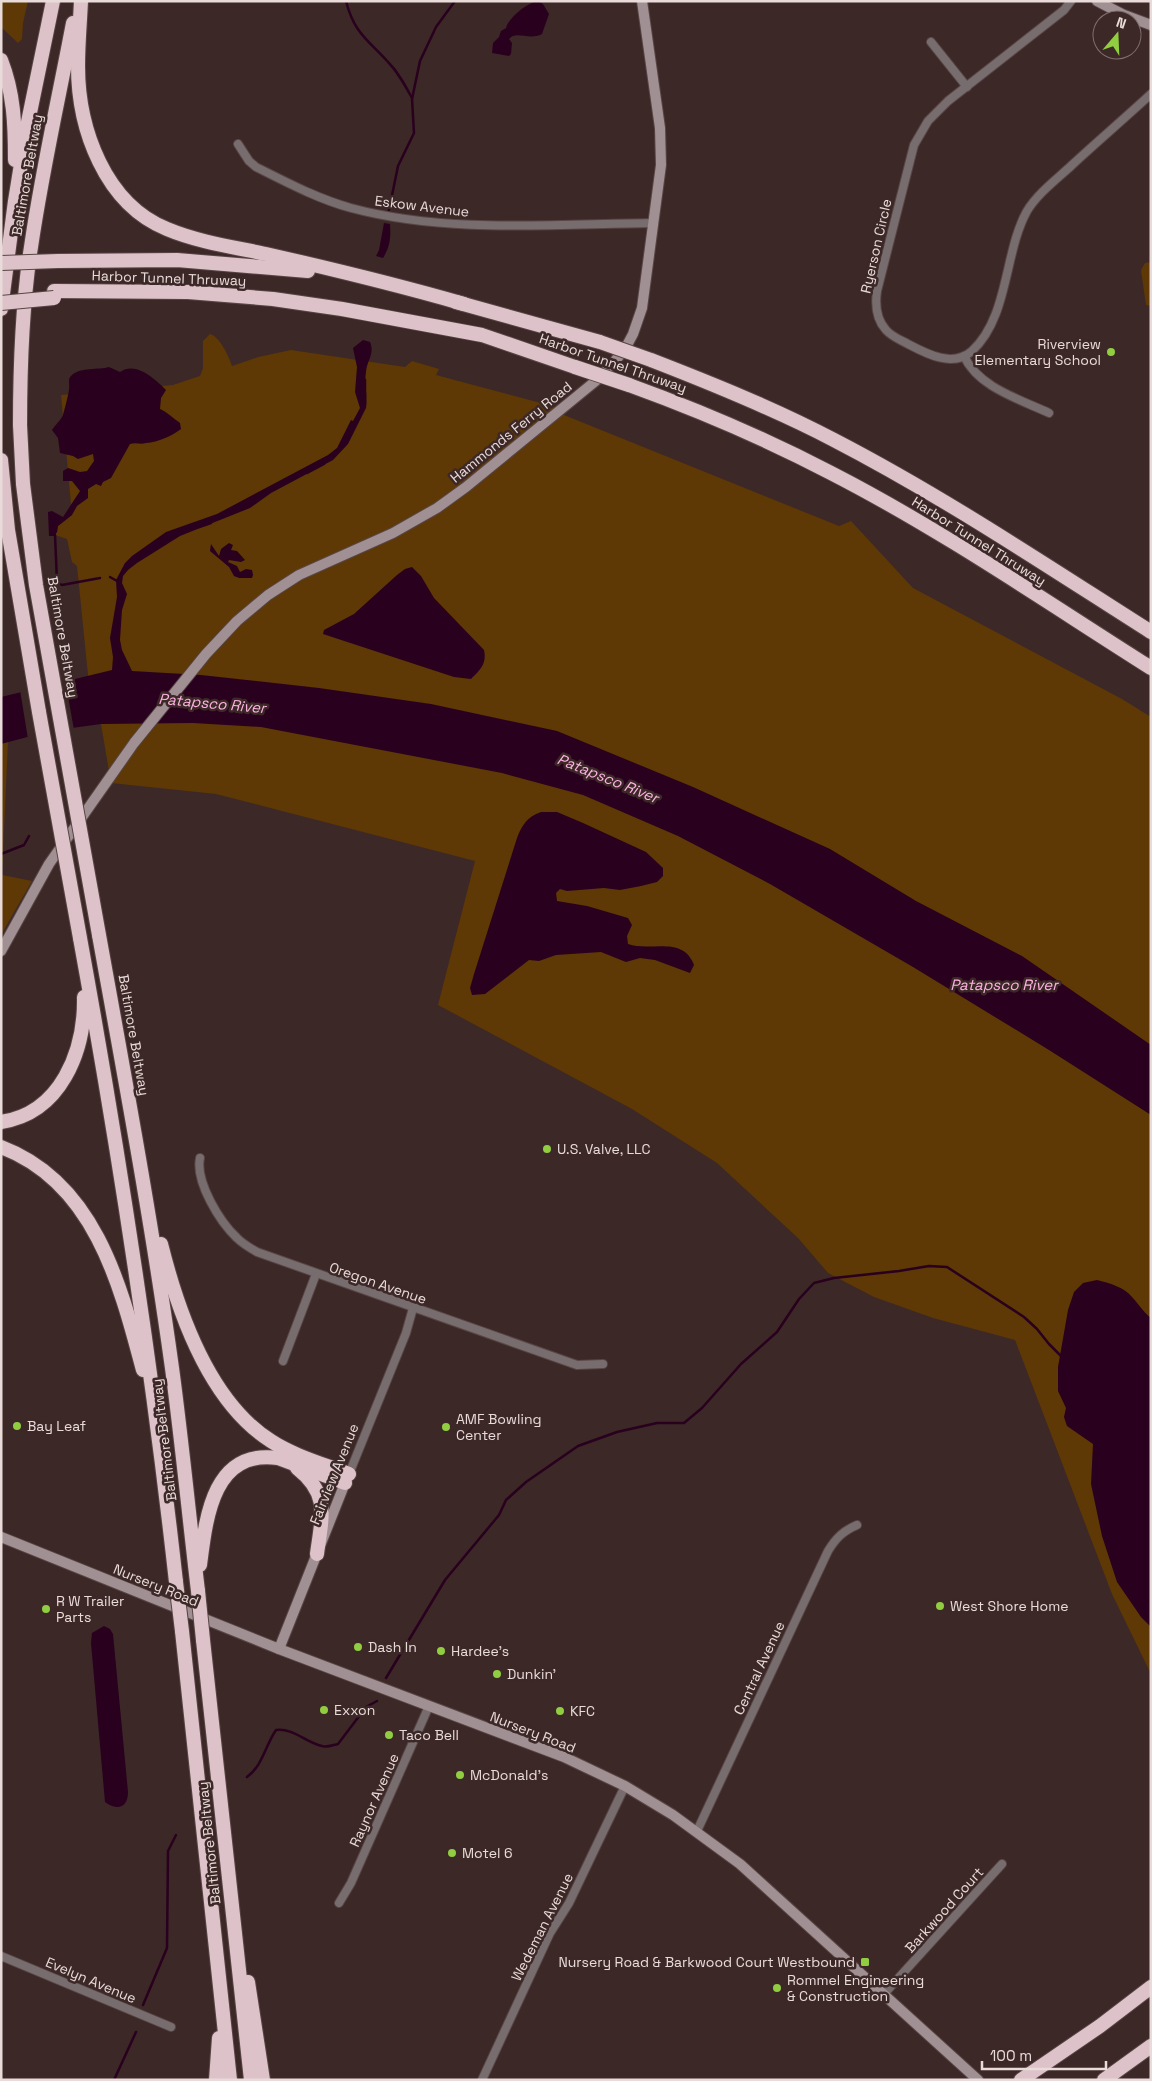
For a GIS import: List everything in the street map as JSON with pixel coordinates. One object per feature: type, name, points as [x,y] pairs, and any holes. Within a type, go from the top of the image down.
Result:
[{"type":"highway","name":"Baltimore Beltway","points":[[1,309],[27,127],[52,1]]},
{"type":"highway","name":"Baltimore Beltway","points":[[80,1],[41,184],[30,249],[22,332],[20,425],[23,484],[36,585],[138,1146],[172,1368],[198,1590],[250,2080]]},
{"type":"highway","points":[[80,1],[78,66],[83,113],[101,164],[111,183],[135,211],[150,221],[184,236],[383,280],[464,304]]},
{"type":"highway","points":[[1,60],[8,77],[13,104],[15,201]]},
{"type":"highway","name":"Harbor Tunnel Thruway","points":[[1,263],[177,260],[305,271],[464,304],[600,342],[651,360],[762,405],[833,439],[962,513],[1151,632]]},
{"type":"highway","name":"Harbor Tunnel Thruway","points":[[1,293],[188,292],[274,299],[406,320],[482,335],[630,385],[727,423],[832,473],[937,533],[1151,668]]},
{"type":"highway","points":[[1,303],[54,294]]},
{"type":"highway","name":"Baltimore Beltway","points":[[1,460],[17,588],[80,938],[138,1282],[159,1430],[230,2080]]},
{"type":"highway","points":[[1,1122],[24,1116],[41,1106],[55,1093],[74,1061],[82,1027],[84,1004],[83,958]]},
{"type":"highway","points":[[1,1146],[33,1162],[57,1181],[73,1199],[89,1223],[112,1268],[125,1301],[159,1430]]},
{"type":"highway","points":[[138,1146],[174,1292],[183,1316],[217,1386],[242,1418],[272,1442],[347,1479]]},
{"type":"highway","points":[[198,1590],[208,1511],[213,1495],[231,1470],[243,1462],[267,1457],[289,1461],[347,1479]]},
{"type":"highway","points":[[289,1461],[306,1476],[319,1493],[322,1505],[317,1554]]},
{"type":"highway","points":[[230,1886],[253,2009],[263,2080]]},
{"type":"highway","points":[[1021,2080],[1100,2026],[1151,1987]]},
{"type":"highway","points":[[216,2080],[221,1998]]},
{"type":"highway","points":[[1104,2080],[1151,2046]]},
{"type":"main road","name":"Hammonds Ferry Road","points":[[1,951],[49,864],[134,743],[206,654],[237,621],[288,582],[318,566],[392,533],[437,508],[466,487],[603,375],[625,349],[640,317],[660,173],[661,142],[642,1]]},
{"type":"main road","points":[[1096,1],[1124,15],[1151,25]]},
{"type":"main road","name":"Fairview Avenue","points":[[279,1649],[347,1479]]},
{"type":"main road","name":"Nursery Road","points":[[1,1537],[279,1649],[564,1757],[625,1786],[696,1831],[766,1886],[978,2080]]},
{"type":"street","name":"Ryerson Circle","points":[[964,356],[943,359],[935,357],[894,336],[886,330],[880,321],[875,301],[914,145],[935,113],[1064,10],[1072,1]]},
{"type":"street","points":[[932,42],[967,87]]},
{"type":"street","points":[[1048,413],[984,381],[970,368],[964,356],[972,351],[983,337],[994,314],[1021,225],[1029,209],[1045,190],[1151,94]]},
{"type":"street","name":"Eskow Avenue","points":[[238,144],[249,161],[256,167],[324,198],[380,215],[462,225],[654,224]]},
{"type":"street","name":"Oregon Avenue","points":[[200,1158],[198,1168],[202,1184],[223,1220],[237,1238],[257,1252],[577,1365],[591,1366],[602,1364]]},
{"type":"street","points":[[283,1361],[316,1274]]},
{"type":"street","name":"Fairview Avenue","points":[[347,1479],[406,1333],[413,1308]]},
{"type":"street","name":"Central Avenue","points":[[696,1831],[828,1551],[845,1530],[857,1525]]},
{"type":"street","name":"Raynor Avenue","points":[[339,1903],[351,1883],[429,1706]]},
{"type":"street","name":"Wedeman Avenue","points":[[482,2080],[550,1933],[569,1903],[625,1786]]},
{"type":"street","name":"Barkwood Court","points":[[884,1994],[1002,1864]]},
{"type":"street","name":"Evelyn Avenue","points":[[1,1956],[171,2027]]},
{"type":"shaded area","points":[[1,1],[28,1],[23,23],[22,39],[18,43],[1,27]]},
{"type":"shaded area","points":[[1151,262],[1151,306],[1146,305],[1141,270],[1145,263]]},
{"type":"shaded area","points":[[210,334],[220,342],[232,366],[258,357],[291,350],[405,367],[412,361],[439,369],[436,375],[556,407],[564,415],[839,526],[851,521],[913,588],[1122,699],[1151,717],[1151,1674],[1112,1594],[1015,1340],[933,1318],[874,1297],[828,1273],[798,1238],[717,1163],[632,1109],[438,1005],[475,861],[216,794],[111,783],[101,724],[88,675],[77,566],[72,562],[67,539],[55,535],[58,526],[72,515],[61,395],[173,385],[200,376],[203,368],[203,341]]},
{"type":"shaded area","points":[[1,736],[8,741],[2,875],[32,881],[1,935]]},
{"type":"water","points":[[538,1],[543,4],[549,14],[542,34],[537,36],[512,36],[509,39],[512,43],[509,56],[492,53],[493,43],[511,19],[524,8]]},
{"type":"water","points":[[384,223],[390,224],[390,233],[389,246],[383,258],[376,256],[379,250]]},
{"type":"water","name":"Patapsco River","points":[[363,340],[370,342],[372,350],[366,377],[366,408],[348,444],[333,460],[271,493],[250,508],[180,536],[137,563],[123,576],[122,583],[127,594],[122,610],[120,640],[122,650],[132,671],[201,675],[319,688],[431,704],[557,731],[693,787],[830,849],[916,901],[1022,956],[1151,1045],[1151,1115],[913,967],[770,884],[678,836],[583,795],[502,773],[261,727],[193,723],[101,724],[50,731],[1,744],[1,697],[112,670],[113,657],[110,638],[117,597],[116,580],[125,563],[132,556],[166,532],[217,514],[328,455],[337,448],[351,420],[353,421],[360,408],[355,392],[357,367],[353,348]]},
{"type":"water","points":[[109,367],[120,372],[126,369],[139,370],[156,381],[166,390],[161,398],[160,409],[180,423],[181,429],[155,441],[144,444],[130,444],[111,478],[103,482],[101,486],[96,484],[88,489],[88,498],[77,506],[72,515],[58,526],[54,536],[49,536],[48,512],[52,511],[63,517],[80,491],[72,481],[63,481],[63,471],[68,468],[80,472],[87,471],[94,461],[93,454],[78,459],[60,453],[58,438],[52,430],[63,415],[70,378],[76,372]]},
{"type":"water","points":[[229,543],[233,545],[231,550],[237,551],[245,560],[241,562],[229,560],[228,562],[237,566],[240,572],[246,569],[252,570],[252,578],[234,576],[229,567],[210,551],[211,544],[219,556],[221,549]]},
{"type":"water","points":[[412,567],[421,576],[434,598],[484,650],[484,663],[471,679],[454,677],[323,634],[324,630],[354,614],[397,575],[405,569]]},
{"type":"water","points":[[541,812],[557,812],[583,823],[646,852],[663,868],[663,876],[657,882],[620,890],[604,888],[567,891],[560,889],[556,893],[557,901],[587,906],[628,918],[632,925],[627,936],[628,944],[674,947],[682,950],[689,956],[694,965],[690,973],[655,960],[640,958],[626,962],[601,952],[556,955],[539,961],[529,960],[485,994],[472,995],[470,988],[474,974],[517,838],[526,822],[532,816]]},
{"type":"water","points":[[1097,1280],[1121,1288],[1151,1318],[1151,1627],[1141,1617],[1117,1582],[1102,1536],[1091,1484],[1093,1444],[1067,1426],[1064,1417],[1066,1408],[1058,1391],[1058,1367],[1068,1310],[1074,1292],[1083,1283]]},
{"type":"water","points":[[104,1626],[110,1629],[113,1634],[128,1792],[124,1805],[118,1807],[105,1802],[91,1643],[92,1633]]},
{"type":"pier","points":[[65,679],[74,730],[28,739],[20,690]]},
{"type":"waterway","points":[[346,1],[349,12],[358,29],[395,70],[412,98]]},
{"type":"waterway","points":[[389,210],[398,166],[414,133],[412,99],[420,61],[436,27],[455,1]]},
{"type":"waterway","points":[[365,380],[365,397]]},
{"type":"waterway","points":[[307,473],[324,464]]},
{"type":"waterway","points":[[199,527],[211,523]]},
{"type":"waterway","points":[[55,535],[57,582],[62,585],[100,578]]},
{"type":"waterway","points":[[110,577],[117,581]]},
{"type":"waterway","points":[[1,854],[24,845],[29,836]]},
{"type":"waterway","points":[[386,1678],[445,1580],[499,1515],[506,1500],[526,1482],[578,1446],[617,1432],[657,1423],[684,1423],[702,1408],[741,1364],[777,1332],[799,1299],[814,1283],[834,1278],[929,1266],[947,1267],[1024,1317],[1062,1357]]},
{"type":"waterway","points":[[247,1777],[257,1767],[276,1730],[288,1731],[316,1744],[328,1747],[338,1744],[366,1707],[377,1701]]},
{"type":"waterway","points":[[143,2005],[167,1948],[168,1851],[176,1835]]},
{"type":"waterway","points":[[114,2080],[136,2032]]},
{"type":"place","name":"Riverview Elementary School","points":[[1111,352]]},
{"type":"place","name":"U.S. Valve, LLC","points":[[547,1149]]},
{"type":"place","name":"Bay Leaf","points":[[17,1426]]},
{"type":"place","name":"AMF Bowling Center","points":[[446,1427]]},
{"type":"place","name":"West Shore Home","points":[[940,1606]]},
{"type":"place","name":"R W Trailer Parts","points":[[46,1609]]},
{"type":"place","name":"Dash In","points":[[358,1647]]},
{"type":"place","name":"Hardee's","points":[[441,1651]]},
{"type":"place","name":"Dunkin'","points":[[497,1674]]},
{"type":"place","name":"Exxon","points":[[324,1710]]},
{"type":"place","name":"KFC","points":[[560,1711]]},
{"type":"place","name":"Taco Bell","points":[[389,1735]]},
{"type":"place","name":"McDonald's","points":[[460,1775]]},
{"type":"place","name":"Motel 6","points":[[452,1853]]},
{"type":"place","name":"Nursery Road & Barkwood Court Westbound","points":[[865,1962]]},
{"type":"place","name":"Rommel Engineering & Construction","points":[[777,1988]]}]
